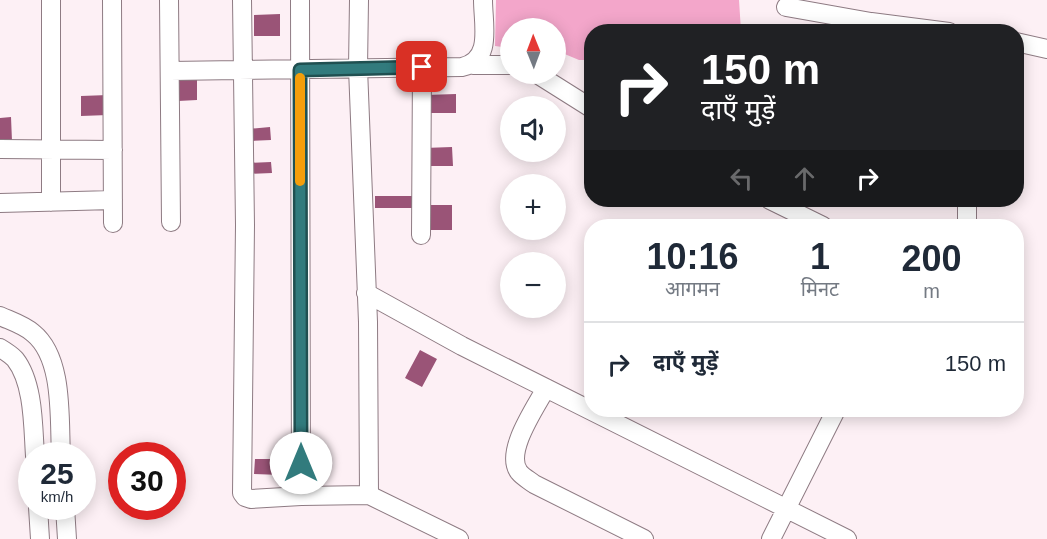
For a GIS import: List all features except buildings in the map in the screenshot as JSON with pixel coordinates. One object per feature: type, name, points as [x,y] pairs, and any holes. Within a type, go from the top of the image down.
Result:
[{"type":"street","points":[[51,0],[51,202]]},
{"type":"street","points":[[112,0],[113,223]]},
{"type":"street","points":[[169,0],[171,222]]},
{"type":"street","points":[[242,0],[245,225],[240,486],[245,498],[251,499],[369,495],[459,539]]},
{"type":"street","points":[[300,0],[301,496]]},
{"type":"street","points":[[359,0],[358,68],[366,292],[369,495]]},
{"type":"street","points":[[473,64],[481,57],[484,49],[483,0]]},
{"type":"street","points":[[786,7],[887,24]]},
{"type":"street","points":[[1024,44],[1047,49]]},
{"type":"street","points":[[170,71],[500,65]]},
{"type":"street","points":[[421,235],[422,67]]},
{"type":"street","points":[[553,84],[584,104]]},
{"type":"street","points":[[0,149],[113,150]]},
{"type":"street","points":[[0,203],[113,200]]},
{"type":"street","points":[[784,207],[809,219]]},
{"type":"street","points":[[366,292],[452,341],[584,407]]},
{"type":"street","points":[[0,316],[34,333],[48,351],[56,375],[61,442]]},
{"type":"street","points":[[0,348],[14,358],[24,373],[31,408],[34,442]]},
{"type":"street","points":[[546,388],[517,443],[514,454],[519,472],[534,484],[644,539]]},
{"type":"street","points":[[604,417],[848,539]]},
{"type":"street","points":[[771,539],[832,417]]},
{"type":"street","points":[[39,520],[40,539]]},
{"type":"street","points":[[66,520],[67,539]]},
{"type":"shaded area","points":[[496,0],[739,0],[741,24],[584,24],[584,60],[566,55],[566,18],[500,18],[500,47],[495,46]]},
{"type":"slow traffic","points":[[300,78],[300,181]]},
{"type":"route","points":[[301,463],[300,70],[422,67]]}]
